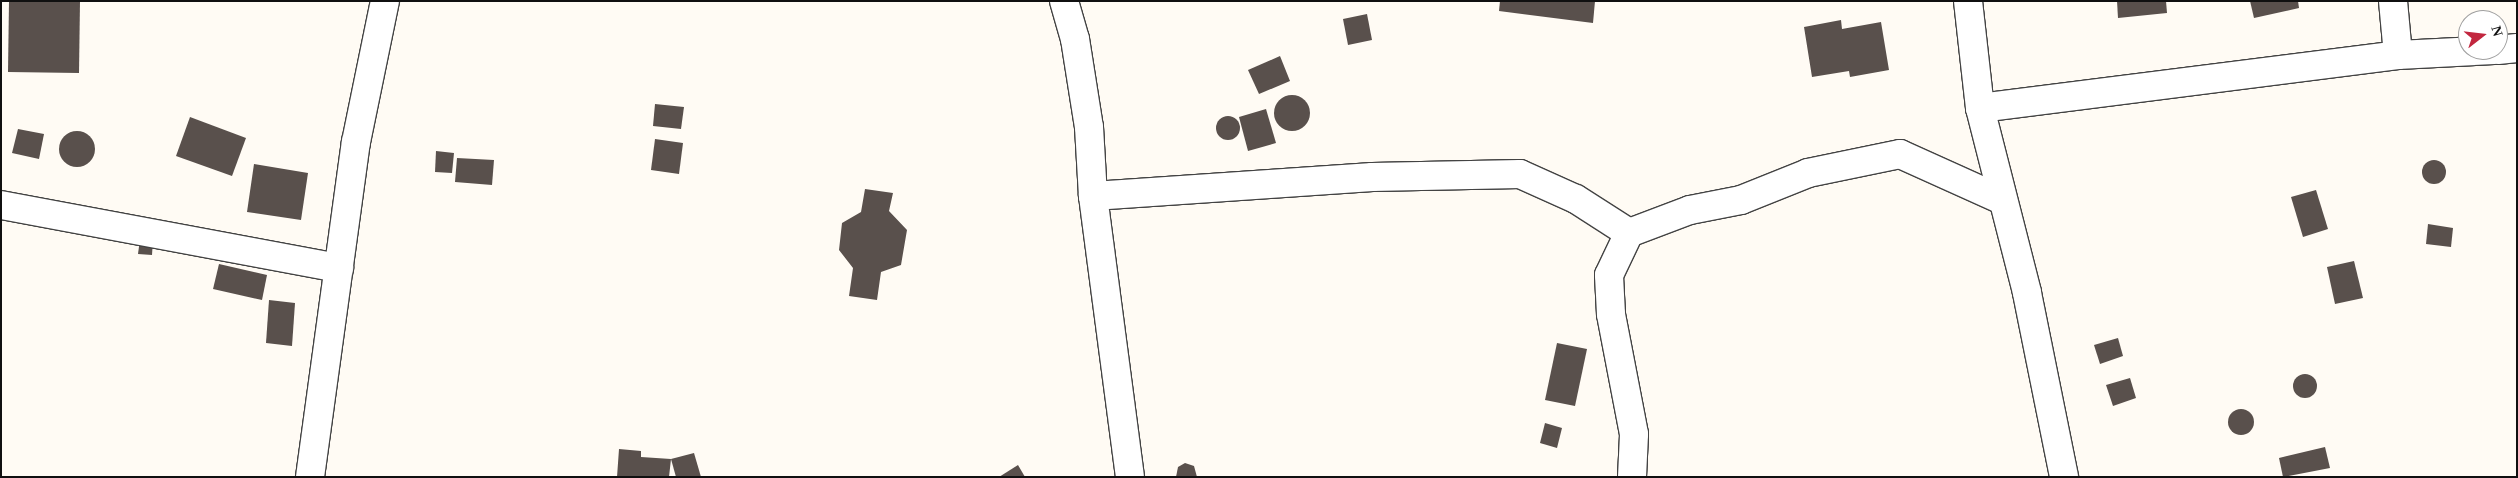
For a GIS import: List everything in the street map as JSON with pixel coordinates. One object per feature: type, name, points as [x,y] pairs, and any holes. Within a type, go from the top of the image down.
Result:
[{"type":"street","points":[[310,477],[356,142],[385,1]]},
{"type":"street","points":[[1064,1],[1075,40],[1089,127],[1093,196],[1130,477]]},
{"type":"street","points":[[1968,1],[1980,108],[2027,293],[2064,477]]},
{"type":"street","points":[[2393,1],[2398,55]]},
{"type":"street","points":[[1980,108],[2398,55],[2458,52]]},
{"type":"street","points":[[1632,477],[1634,434],[1611,314],[1609,274],[1629,233],[1690,210],[1741,200],[1808,173],[1900,154],[2002,200]]},
{"type":"street","points":[[1093,196],[1372,177],[1520,174],[1576,199],[1629,233]]},
{"type":"street","points":[[1,205],[340,268]]},
{"type":"building","points":[[9,1],[80,1],[79,73],[8,72]]},
{"type":"building","points":[[1500,1],[1595,1],[1593,23],[1499,11]]},
{"type":"building","points":[[2117,1],[2166,1],[2167,13],[2118,18]]},
{"type":"building","points":[[2250,1],[2298,1],[2299,8],[2254,18]]},
{"type":"building","points":[[1367,14],[1372,40],[1348,45],[1343,19]]},
{"type":"building","points":[[1841,20],[1842,29],[1881,22],[1889,70],[1850,77],[1849,71],[1812,77],[1804,27]]},
{"type":"building","points":[[1280,56],[1290,81],[1259,94],[1248,70]]},
{"type":"building","points":[[1292,95],[1304,101],[1310,113],[1304,125],[1292,131],[1280,125],[1274,113],[1280,101]]},
{"type":"building","points":[[655,104],[684,107],[681,129],[653,126]]},
{"type":"building","points":[[1266,109],[1276,143],[1248,151],[1239,117]]},
{"type":"building","points":[[1228,116],[1233,117],[1239,123],[1239,133],[1233,139],[1228,140],[1223,139],[1217,133],[1216,128],[1217,123],[1223,117]]},
{"type":"building","points":[[190,117],[246,138],[232,176],[176,156]]},
{"type":"building","points":[[18,129],[44,134],[39,159],[12,153]]},
{"type":"building","points":[[77,131],[84,132],[90,136],[94,142],[94,156],[90,162],[84,166],[77,167],[70,166],[64,162],[60,156],[59,149],[60,142],[64,136],[70,132]]},
{"type":"building","points":[[655,139],[683,143],[679,174],[651,170]]},
{"type":"building","points":[[436,151],[454,153],[452,173],[435,172]]},
{"type":"building","points":[[457,158],[494,160],[492,185],[455,182]]},
{"type":"building","points":[[2434,160],[2442,164],[2446,172],[2442,180],[2434,184],[2426,180],[2422,172],[2426,164]]},
{"type":"building","points":[[254,164],[308,173],[301,220],[247,212]]},
{"type":"building","points":[[865,189],[893,193],[889,211],[907,230],[901,265],[881,272],[877,300],[849,296],[853,268],[839,250],[842,223],[861,212]]},
{"type":"building","points":[[2316,190],[2328,229],[2303,237],[2291,197]]},
{"type":"building","points":[[2428,224],[2453,228],[2451,247],[2426,244]]},
{"type":"building","points":[[140,239],[153,240],[152,255],[138,254]]},
{"type":"building","points":[[2354,261],[2363,298],[2335,304],[2327,267]]},
{"type":"building","points":[[219,264],[267,275],[262,300],[213,289]]},
{"type":"building","points":[[269,300],[295,303],[292,346],[266,343]]},
{"type":"building","points":[[2118,338],[2123,356],[2100,364],[2094,345]]},
{"type":"building","points":[[1557,343],[1587,349],[1575,406],[1545,400]]},
{"type":"building","points":[[2305,374],[2314,377],[2317,386],[2314,395],[2305,398],[2296,395],[2293,386],[2296,377]]},
{"type":"building","points":[[2130,378],[2136,398],[2113,406],[2106,385]]},
{"type":"building","points":[[2241,409],[2250,413],[2254,422],[2250,431],[2241,435],[2232,431],[2228,422],[2232,413]]},
{"type":"building","points":[[1545,423],[1562,428],[1557,448],[1540,443]]},
{"type":"building","points":[[2325,447],[2330,468],[2283,477],[2279,458]]},
{"type":"building","points":[[619,449],[641,451],[641,457],[671,459],[669,477],[617,477]]},
{"type":"building","points":[[694,453],[701,477],[676,477],[671,459]]},
{"type":"building","points":[[1185,463],[1194,466],[1197,477],[1176,477],[1178,467]]},
{"type":"building","points":[[1018,465],[1025,477],[999,477]]}]
